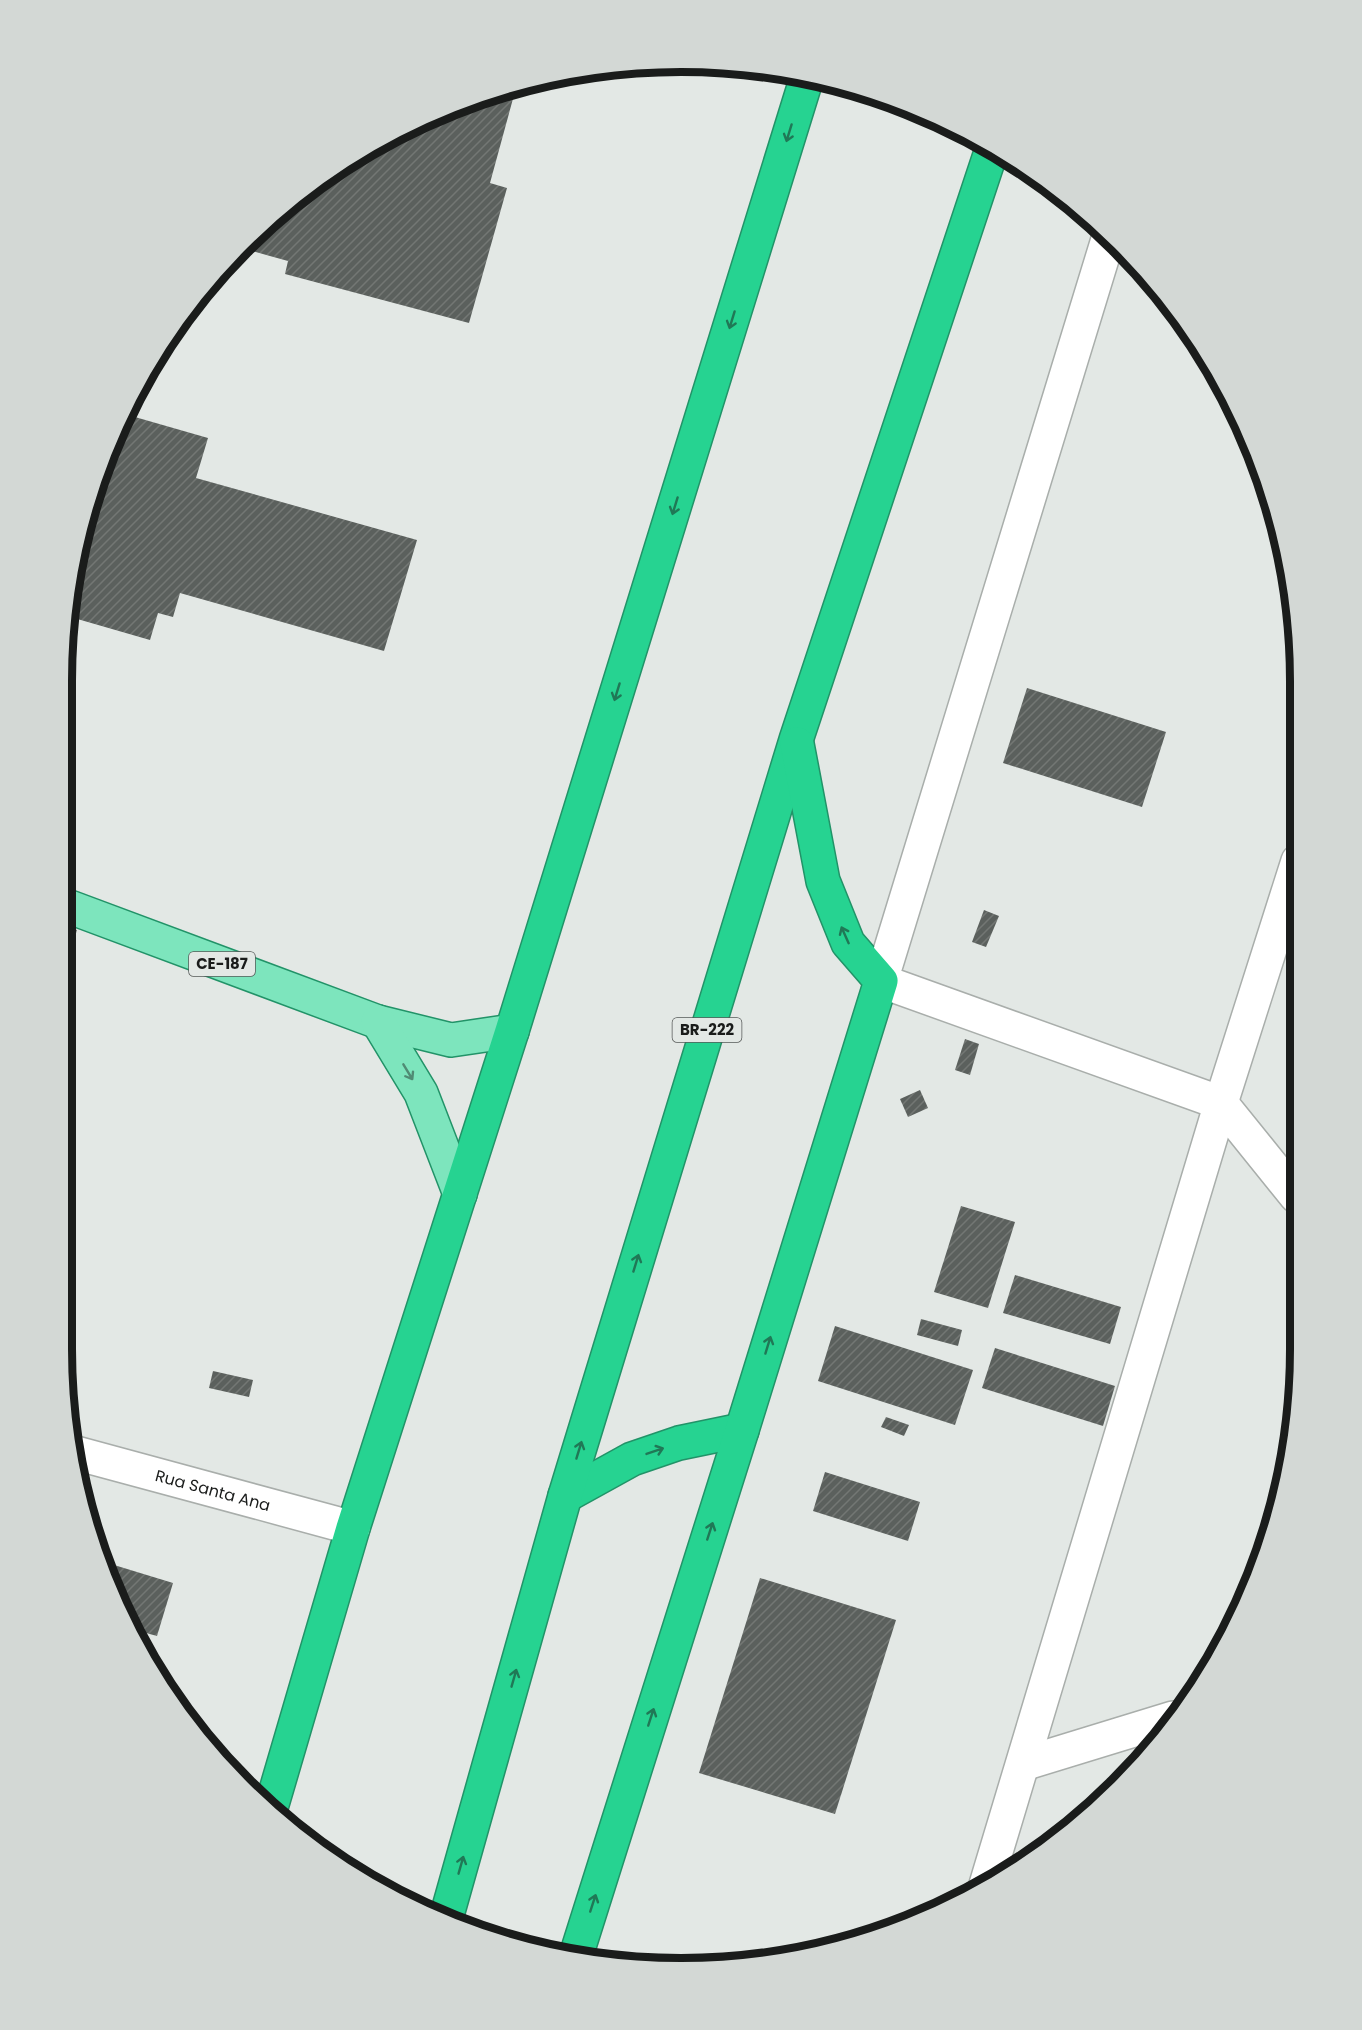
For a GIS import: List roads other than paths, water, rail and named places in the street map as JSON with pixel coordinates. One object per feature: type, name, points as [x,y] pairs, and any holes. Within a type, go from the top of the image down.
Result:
[{"type":"highway","points":[[273,1801],[352,1528],[512,1031],[805,85]]},
{"type":"highway","name":"BR-222","points":[[448,1912],[565,1496],[796,740],[990,156]]},
{"type":"highway","points":[[578,1949],[881,981],[848,942],[823,881],[796,740]]},
{"type":"highway","points":[[565,1496],[632,1459],[679,1443],[742,1430]]},
{"type":"main road","name":"CE-187","points":[[72,908],[378,1022],[451,1040],[512,1031]]},
{"type":"main road","points":[[378,1022],[421,1093],[460,1194]]},
{"type":"street","points":[[1106,245],[881,981],[1221,1103],[1290,1189]]},
{"type":"street","points":[[989,1874],[1221,1103],[1290,886]]},
{"type":"street","name":"Rua Santa Ana","points":[[82,1455],[352,1528]]},
{"type":"street","points":[[1023,1764],[1162,1722]]}]
